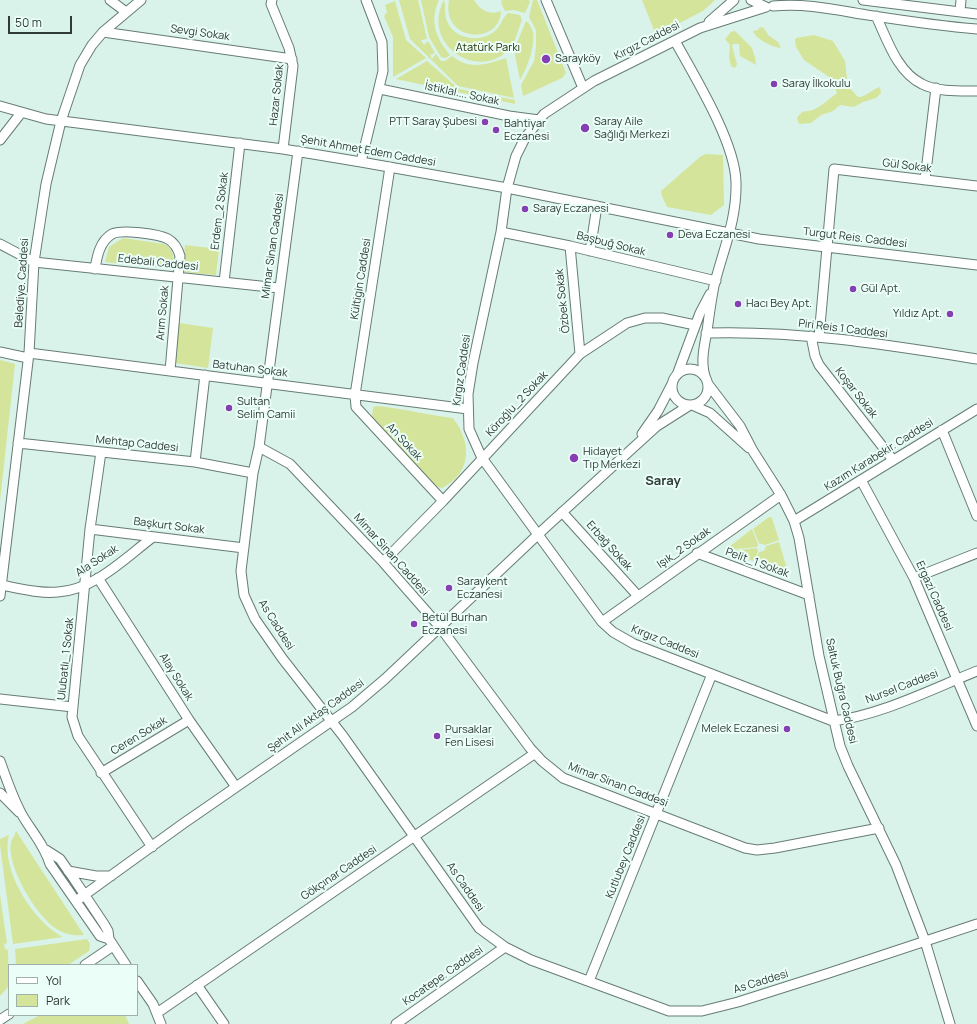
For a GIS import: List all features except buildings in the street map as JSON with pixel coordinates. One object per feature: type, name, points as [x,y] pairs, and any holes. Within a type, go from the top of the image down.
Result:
[{"type":"street","points":[[110,0],[126,12]]},
{"type":"street","name":"Belediye. Caddesi","points":[[0,596],[0,585],[28,356],[34,262],[46,184],[61,121],[80,65],[92,45],[103,32],[141,0]]},
{"type":"street","name":"Hazar Sokak","points":[[272,0],[272,9],[292,59],[292,79],[283,149]]},
{"type":"street","points":[[361,162],[380,89],[383,71],[382,42],[366,0]]},
{"type":"street","points":[[546,0],[583,88]]},
{"type":"street","points":[[751,0],[773,4],[814,6],[876,16],[977,29]]},
{"type":"street","points":[[960,12],[961,0]]},
{"type":"street","points":[[870,1],[977,14]]},
{"type":"street","name":"Kırgız Caddesi","points":[[700,28],[730,2]]},
{"type":"street","name":"Kırgız Caddesi","points":[[773,4],[700,28],[583,88],[556,105],[539,120],[520,146],[507,188],[500,232],[473,363],[468,408],[469,429],[482,458],[537,536],[602,622],[613,632],[634,644],[833,721]]},
{"type":"street","points":[[876,16],[891,48],[907,74],[922,85],[936,88],[977,91]]},
{"type":"street","name":"Sevgi Sokak","points":[[103,32],[292,59]]},
{"type":"street","name":"Şehit Ali Aktaş Caddesi","points":[[76,901],[236,787],[332,722],[374,688],[562,512],[657,426],[702,400],[708,390],[703,361],[706,333],[715,284],[734,216],[736,183],[732,158],[712,111],[675,41]]},
{"type":"street","points":[[925,180],[936,88]]},
{"type":"street","name":"İstiklal.... Sokak","points":[[380,89],[509,116],[539,120]]},
{"type":"street","name":"Şehit Ahmet Edem Caddesi","points":[[0,106],[21,113],[61,121],[298,151],[390,167],[507,188],[730,233]]},
{"type":"street","points":[[0,140],[21,113]]},
{"type":"street","name":"Erdem_2 Sokak","points":[[224,282],[240,143]]},
{"type":"street","name":"Mimar Sinan Caddesi","points":[[298,151],[259,447],[290,464],[383,562],[440,627],[534,754],[563,778],[745,848],[757,850],[775,848],[879,828]]},
{"type":"street","name":"Kültigin Caddesi","points":[[355,395],[390,167]]},
{"type":"street","name":"Gül Sokak","points":[[834,169],[977,186]]},
{"type":"street","name":"Koşar Sokak","points":[[834,169],[827,246],[815,336],[814,356],[819,365],[893,460]]},
{"type":"street","points":[[590,251],[597,206]]},
{"type":"street","name":"Arım Sokak","points":[[95,269],[97,256],[106,240],[111,235],[123,232],[160,236],[175,244],[180,256],[170,370]]},
{"type":"street","name":"Başbuğ Sokak","points":[[500,232],[570,246],[715,284]]},
{"type":"street","name":"Turgut Reis. Caddesi","points":[[730,233],[759,239],[977,265]]},
{"type":"street","points":[[0,244],[34,262]]},
{"type":"street","name":"Özbek Sokak","points":[[570,246],[580,354]]},
{"type":"street","name":"Edebali Caddesi","points":[[34,262],[279,288]]},
{"type":"street","name":"Şehit Ali Aktaş Caddesi","points":[[620,460],[649,425],[674,379],[715,284]]},
{"type":"street","name":"Köroğlu_2 Sokak","points":[[383,562],[443,501],[580,354],[627,323],[645,318],[662,318],[696,325]]},
{"type":"street","name":"Piri Reis 1 Caddesi","points":[[706,333],[744,332],[815,336],[977,359]]},
{"type":"street","name":"Batuhan Sokak","points":[[0,352],[170,370],[355,395],[468,408]]},
{"type":"street","points":[[691,405],[681,402],[674,396],[674,379],[683,371],[692,369],[698,371],[707,382]]},
{"type":"street","points":[[195,462],[205,375]]},
{"type":"street","name":"Saltuk Buğra Caddesi","points":[[707,382],[740,426],[781,495],[794,521],[809,595],[819,656],[833,721],[848,766],[896,865],[925,941],[950,1024]]},
{"type":"street","name":"An Sokak","points":[[355,395],[356,407],[443,501]]},
{"type":"street","name":"Saltuk Buğra Caddesi","points":[[691,405],[710,413],[754,451]]},
{"type":"street","name":"Kazım Karabekir. Caddesi","points":[[794,521],[977,409]]},
{"type":"street","points":[[942,430],[977,516]]},
{"type":"street","name":"Mehtap Caddesi","points":[[18,443],[195,462],[253,473]]},
{"type":"street","name":"As Caddesi","points":[[259,447],[253,473],[241,571],[244,595],[255,619],[282,658],[332,722],[479,928],[505,947],[531,960],[669,1011],[702,1011],[738,1002],[977,924]]},
{"type":"street","name":"Ulubatlı_1 Sokak","points":[[100,452],[90,529],[72,717],[78,736],[101,773],[152,847]]},
{"type":"street","name":"Ergazi Caddesi","points":[[861,480],[914,578],[977,726]]},
{"type":"street","name":"Işık_2 Sokak","points":[[602,622],[697,553],[781,495]]},
{"type":"street","name":"Erbağ Sokak","points":[[562,512],[638,596]]},
{"type":"street","name":"Başkurt Sokak","points":[[90,529],[244,548]]},
{"type":"street","name":"Ala Sokak","points":[[0,585],[57,592],[85,585],[98,578],[152,537]]},
{"type":"street","name":"Pelit_1 Sokak","points":[[697,553],[809,595]]},
{"type":"street","points":[[914,578],[977,553]]},
{"type":"street","name":"Alay Sokak","points":[[98,578],[188,720],[236,787]]},
{"type":"street","name":"Nursel Caddesi","points":[[833,721],[883,708],[977,670]]},
{"type":"street","name":"Kutlubey Caddesi","points":[[589,981],[712,674]]},
{"type":"street","points":[[0,699],[73,707]]},
{"type":"street","name":"Ceren Sokak","points":[[101,773],[188,720]]},
{"type":"street","name":"Gökçınar Caddesi","points":[[157,1012],[534,754]]},
{"type":"street","points":[[0,760],[6,779],[22,813],[46,850],[50,864],[100,936],[111,943]]},
{"type":"street","points":[[0,793],[22,813]]},
{"type":"street","points":[[46,850],[60,859],[108,931],[111,943],[125,964]]},
{"type":"street","points":[[68,871],[96,876],[111,876]]},
{"type":"street","points":[[86,964],[111,943]]},
{"type":"street","name":"Kocatepe. Caddesi","points":[[396,1024],[505,947]]},
{"type":"street","points":[[138,982],[157,1012],[161,1024]]},
{"type":"street","points":[[197,985],[224,1024]]},
{"type":"green space","points":[[399,0],[418,0],[427,39],[421,40],[424,45],[428,41],[435,53],[430,55],[432,59],[436,54],[441,61],[445,61],[452,56],[459,61],[472,65],[479,65],[506,58],[514,98],[458,86],[410,39]]},
{"type":"green space","points":[[421,0],[439,0],[434,22],[438,36],[450,55],[446,58],[441,57],[429,37]]},
{"type":"green space","name":"Atatürk Parkı","points":[[444,0],[446,18],[450,27],[455,32],[468,38],[489,35],[497,29],[508,13],[520,15],[522,20],[510,48],[498,58],[484,62],[470,60],[457,54],[446,44],[440,31],[439,16]]},
{"type":"green space","points":[[449,0],[474,0],[479,7],[486,11],[493,13],[501,11],[498,22],[491,30],[482,34],[472,34],[462,31],[454,24],[449,14]]},
{"type":"green space","points":[[502,0],[529,0],[530,2],[525,13],[514,10],[505,11],[501,3]]},
{"type":"green space","points":[[533,0],[537,0],[566,73],[562,78],[523,96],[521,85],[534,61],[536,47],[536,30],[529,17]]},
{"type":"green space","points":[[642,0],[715,0],[703,11],[656,35]]},
{"type":"green space","points":[[395,1],[406,40],[426,58],[393,77],[393,37],[384,16],[387,12],[385,5]]},
{"type":"green space","points":[[526,21],[531,26],[533,41],[530,59],[520,80],[514,50]]},
{"type":"green space","points":[[760,27],[764,28],[768,35],[778,42],[781,48],[769,45],[755,34],[753,31],[758,30]]},
{"type":"green space","points":[[735,31],[752,48],[756,65],[740,56],[739,44],[733,44],[732,46],[737,64],[735,68],[731,66],[729,57],[730,45],[725,39],[731,32]]},
{"type":"green space","points":[[814,35],[833,41],[845,61],[847,79],[835,81],[804,60],[796,47],[795,40],[796,38]]},
{"type":"green space","points":[[427,61],[459,89],[515,100],[515,104],[396,79]]},
{"type":"green space","points":[[845,83],[858,97],[864,96],[880,87],[881,93],[876,98],[863,102],[854,107],[840,105],[833,111],[821,115],[811,123],[799,124],[797,118],[801,113],[816,109],[822,105],[837,93],[835,87],[836,84]]},
{"type":"green space","points":[[706,154],[723,155],[724,205],[711,215],[667,207],[661,191],[701,156]]},
{"type":"green space","points":[[123,238],[164,244],[172,251],[174,269],[105,262],[109,247]]},
{"type":"green space","points":[[185,245],[219,249],[216,275],[182,272]]},
{"type":"green space","points":[[179,323],[213,328],[208,368],[175,363]]},
{"type":"green space","points":[[0,360],[15,364],[0,501]]},
{"type":"green space","points":[[378,406],[453,418],[464,437],[466,457],[464,466],[452,482],[442,488],[435,486],[372,417],[373,407]]},
{"type":"green space","points":[[769,517],[772,518],[779,540],[765,545],[759,543],[753,529]]},
{"type":"green space","points":[[752,529],[758,544],[757,547],[725,550]]},
{"type":"green space","points":[[779,542],[788,572],[755,561],[759,552],[764,551],[766,546]]},
{"type":"green space","points":[[757,548],[758,551],[754,561],[725,551]]},
{"type":"green space","points":[[16,831],[84,935],[69,934],[55,928],[47,922],[31,901],[13,864],[11,842]]},
{"type":"green space","points":[[9,835],[9,863],[21,893],[30,907],[41,919],[63,937],[13,944],[0,845],[0,839]]},
{"type":"green space","points":[[0,895],[7,943],[4,944],[5,949],[8,950],[8,964],[8,987],[0,996]]},
{"type":"green space","points":[[87,939],[90,944],[89,951],[70,964],[16,964],[15,949]]},
{"type":"green space","points":[[38,1016],[125,1016],[129,1024],[23,1024]]},
{"type":"place","name":"Sarayköy","points":[[546,59]]},
{"type":"place","name":"Saray İlkokulu","points":[[774,84]]},
{"type":"place","name":"PTT Saray Şubesi","points":[[485,122]]},
{"type":"place","name":"Saray Aile Sağlığı Merkezi","points":[[585,128]]},
{"type":"place","name":"Bahtiyar Eczanesi","points":[[496,130]]},
{"type":"place","name":"Saray Eczanesi","points":[[525,209]]},
{"type":"place","name":"Deva Eczanesi","points":[[670,235]]},
{"type":"place","name":"Gül Apt.","points":[[853,289]]},
{"type":"place","name":"Hacı Bey Apt.","points":[[738,304]]},
{"type":"place","name":"Yıldız Apt.","points":[[950,314]]},
{"type":"place","name":"Sultan Selim Camii","points":[[229,408]]},
{"type":"place","name":"Hidayet Tıp Merkezi","points":[[574,458]]},
{"type":"place","name":"Saraykent Eczanesi","points":[[449,588]]},
{"type":"place","name":"Betül Burhan Eczanesi","points":[[414,624]]},
{"type":"place","name":"Melek Eczanesi","points":[[787,729]]},
{"type":"place","name":"Pursaklar Fen Lisesi","points":[[437,736]]},
{"type":"district","name":"Saray","points":[[663,481]]}]
